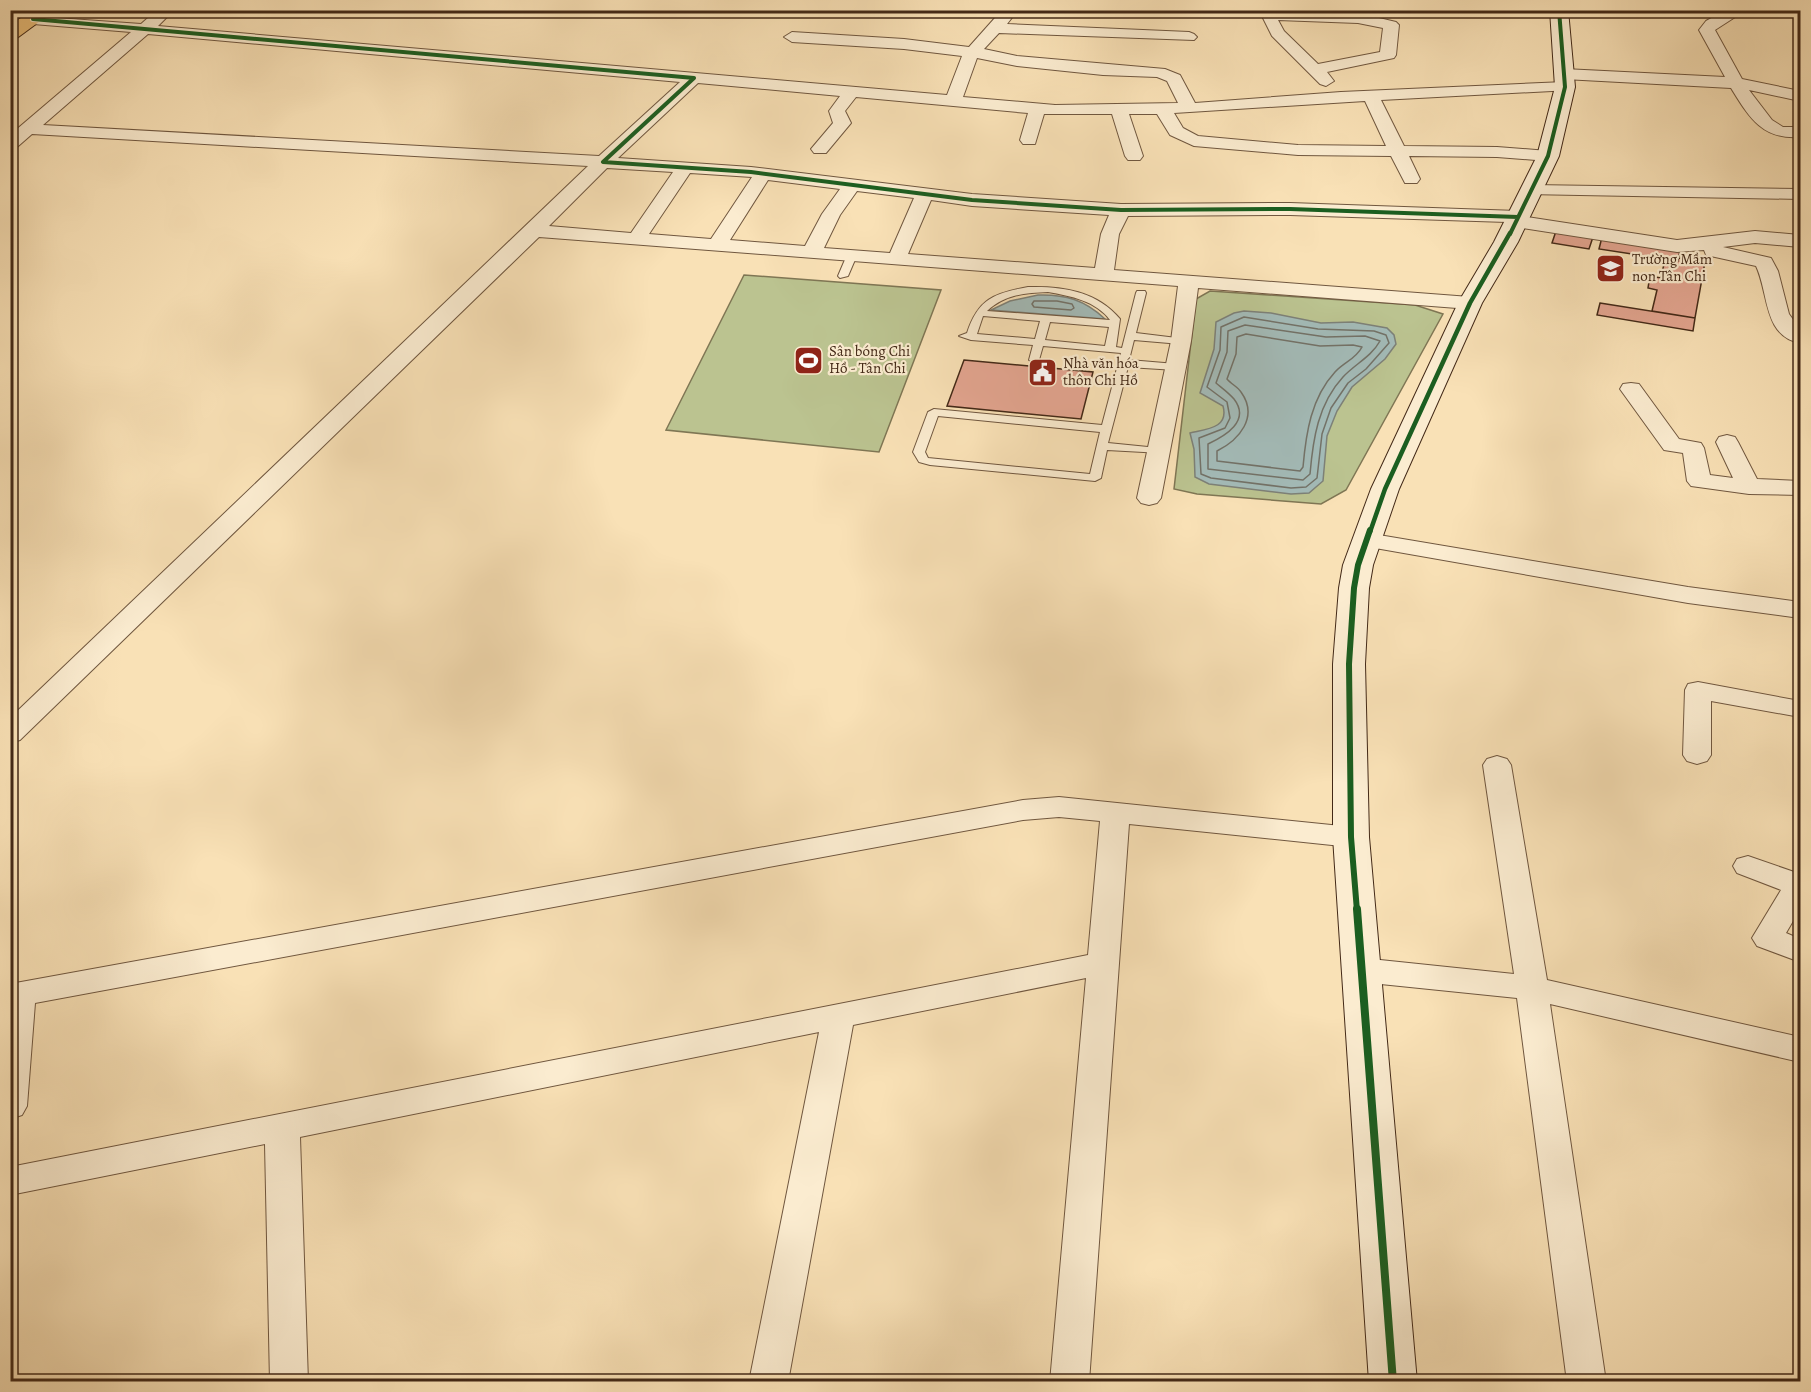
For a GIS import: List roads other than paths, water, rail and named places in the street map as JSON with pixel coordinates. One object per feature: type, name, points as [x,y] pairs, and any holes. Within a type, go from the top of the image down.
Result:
[{"type":"highway","points":[[10,15],[36,15]]},
{"type":"highway","points":[[10,34],[36,15]]},
{"type":"street","points":[[10,144],[167,10]]},
{"type":"street","points":[[953,101],[973,52],[1011,10]]},
{"type":"street","points":[[1394,1382],[1351,837],[1349,664],[1351,617],[1358,565],[1385,489],[1470,303],[1522,209],[1548,156],[1565,81],[1559,10]]},
{"type":"street","points":[[1739,10],[1711,24],[1707,30],[1738,83],[1746,102],[1769,125],[1782,132],[1800,132]]},
{"type":"street","points":[[36,15],[146,11]]},
{"type":"street","points":[[1315,70],[1388,55],[1391,25],[1358,18],[1267,13],[1277,33],[1341,97]]},
{"type":"street","points":[[36,15],[143,29],[1037,109],[1190,108],[1565,81],[1738,83],[1800,96]]},
{"type":"street","points":[[995,28],[1189,37]]},
{"type":"street","points":[[792,37],[904,44],[973,52],[1017,61],[1103,70],[1159,72],[1174,78],[1190,108]]},
{"type":"street","points":[[10,734],[603,162],[694,78]]},
{"type":"street","points":[[820,149],[842,123],[837,111],[851,92]]},
{"type":"street","points":[[1371,96],[1411,179]]},
{"type":"street","points":[[1029,140],[1037,109]]},
{"type":"street","points":[[1119,109],[1134,156]]},
{"type":"street","points":[[1163,109],[1176,130],[1194,141],[1298,150],[1497,152],[1548,156]]},
{"type":"street","points":[[27,129],[685,167],[854,184],[924,195],[1121,210],[1522,209],[1800,194]]},
{"type":"street","points":[[636,239],[685,167]]},
{"type":"street","points":[[717,245],[763,174]]},
{"type":"street","points":[[812,252],[831,214],[854,184]]},
{"type":"street","points":[[897,258],[924,195]]},
{"type":"street","points":[[1522,209],[1764,262],[1782,322],[1788,331],[1800,337]]},
{"type":"street","points":[[1104,273],[1110,234],[1121,210]]},
{"type":"street","points":[[534,231],[1104,273],[1470,303]]},
{"type":"street","points":[[1692,246],[1755,237],[1800,241]]},
{"type":"street","points":[[1149,498],[1181,341],[1190,280]]},
{"type":"street","points":[[1631,389],[1672,445],[1693,448],[1699,481],[1749,487],[1800,488]]},
{"type":"street","points":[[1727,442],[1749,487]]},
{"type":"street","points":[[1367,540],[1689,595],[1800,610]]},
{"type":"street","points":[[1696,755],[1698,690],[1800,708]]},
{"type":"street","points":[[1497,765],[1532,988],[1587,1382]]},
{"type":"street","points":[[10,1106],[15,995],[998,814],[1059,807],[1351,837]]},
{"type":"street","points":[[1069,1382],[1115,812]]},
{"type":"street","points":[[1748,866],[1800,885],[1768,938],[1800,951]]},
{"type":"street","points":[[10,1181],[1103,963]]},
{"type":"street","points":[[1361,970],[1532,988],[1800,1048]]},
{"type":"street","points":[[768,1382],[838,1016]]},
{"type":"street","points":[[282,1127],[289,1382]]},
{"type":"lane","points":[[843,276],[852,255]]},
{"type":"lane","points":[[1110,349],[1115,324],[1111,313],[1091,298],[1055,290],[1035,290],[1002,296],[980,313],[967,337],[1110,349],[1127,350]]},
{"type":"lane","points":[[1107,429],[934,412],[919,452],[923,460],[930,462],[1095,478],[1141,293]]},
{"type":"lane","points":[[980,313],[1115,324]]},
{"type":"lane","points":[[1034,360],[1046,318]]},
{"type":"lane","points":[[1130,336],[1181,341]]},
{"type":"lane","points":[[1123,363],[1176,367]]},
{"type":"lane","points":[[1102,446],[1158,451]]},
{"type":"water","points":[[1038,295],[1066,297],[1090,307],[1105,319],[991,310],[1010,301]]},
{"type":"water","points":[[1244,311],[1271,313],[1321,323],[1353,322],[1387,328],[1394,335],[1396,344],[1385,359],[1352,387],[1337,411],[1327,436],[1323,481],[1309,493],[1291,494],[1209,484],[1195,477],[1194,449],[1190,433],[1215,426],[1223,419],[1224,413],[1223,406],[1200,393],[1214,349],[1216,322]]},
{"type":"place","name":"Trường Mầm non Tân Chi","points":[[1611,268]]},
{"type":"place","name":"Sân bóng Chi Hồ - Tân Chi","points":[[808,360]]},
{"type":"place","name":"Nhà văn hóa thôn Chi Hồ","points":[[1042,372]]}]
